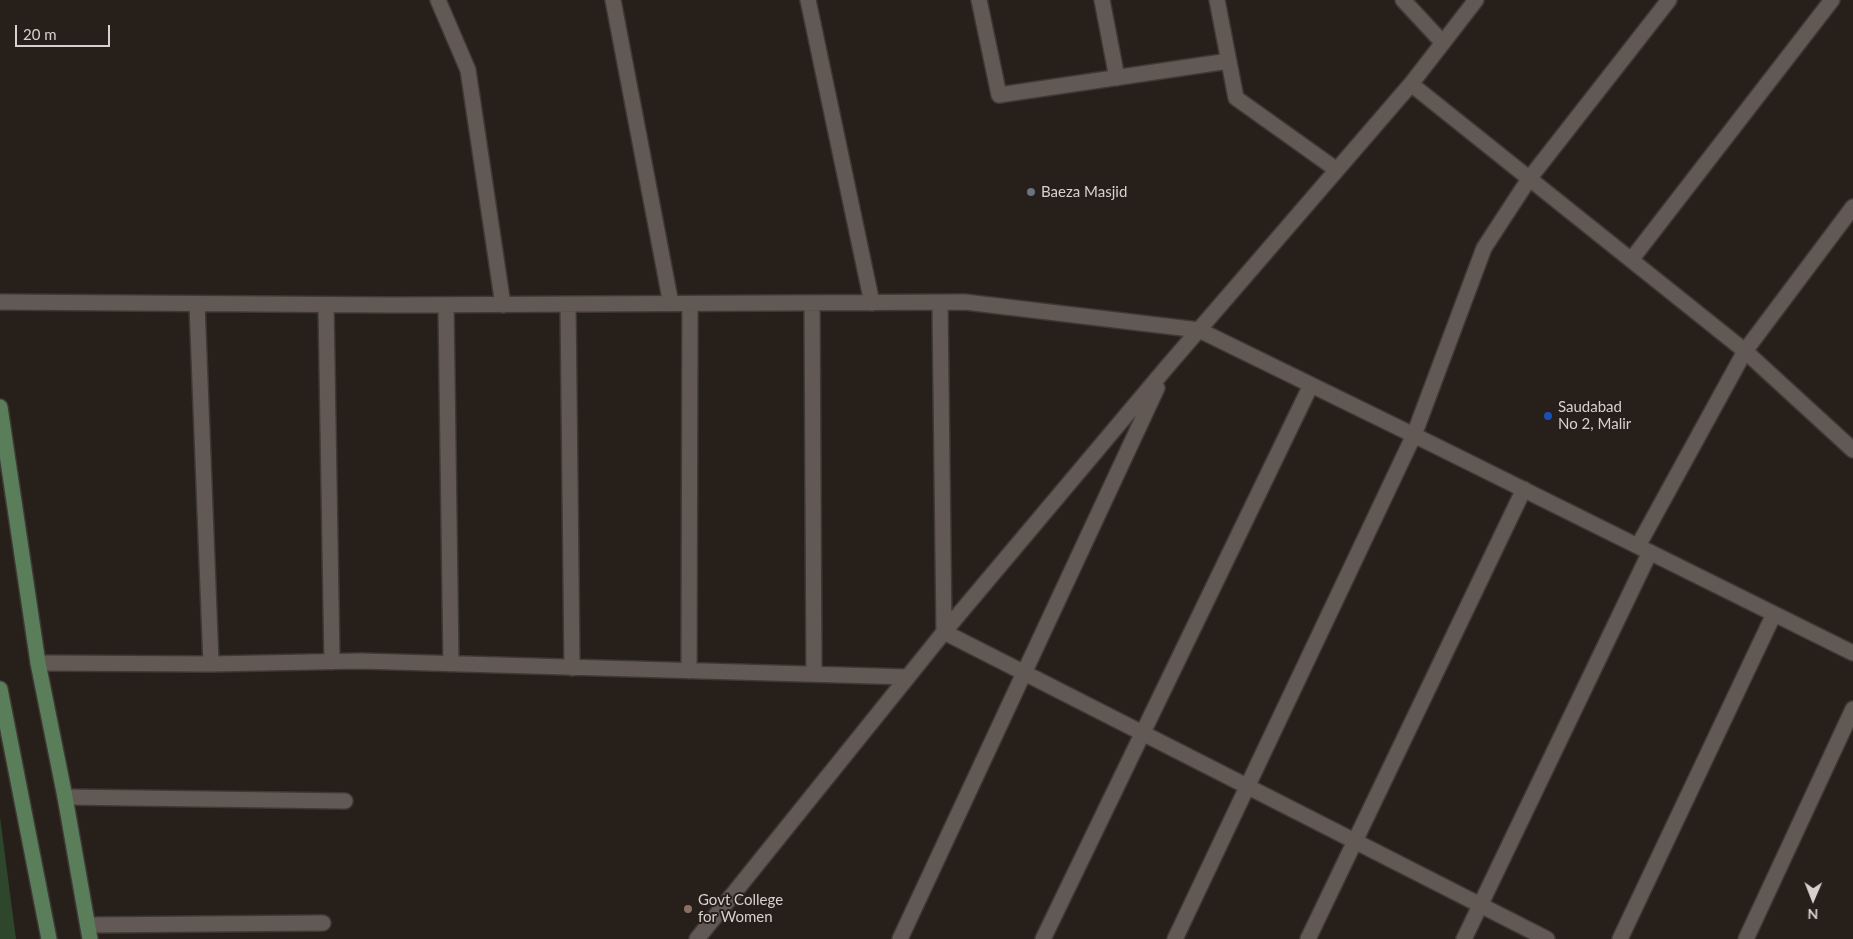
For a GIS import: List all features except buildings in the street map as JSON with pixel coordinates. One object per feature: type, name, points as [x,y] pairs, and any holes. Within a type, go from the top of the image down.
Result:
[{"type":"main road","points":[[0,407],[38,663],[65,797],[89,932]]},
{"type":"main road","points":[[0,689],[50,939]]},
{"type":"street","points":[[438,0],[468,70],[503,305]]},
{"type":"street","points":[[614,0],[671,304]]},
{"type":"street","points":[[808,0],[872,303]]},
{"type":"street","points":[[979,0],[999,95],[1229,61]]},
{"type":"street","points":[[1102,0],[1117,78]]},
{"type":"street","points":[[1217,0],[1236,98],[1337,170]]},
{"type":"street","points":[[1403,0],[1443,43]]},
{"type":"street","points":[[700,938],[944,632],[1166,368],[1411,84],[1476,0]]},
{"type":"street","points":[[1174,939],[1414,435],[1484,248],[1529,179],[1669,0]]},
{"type":"street","points":[[1631,260],[1832,0]]},
{"type":"street","points":[[1411,84],[1745,351],[1850,441]]},
{"type":"street","points":[[1464,939],[1644,549],[1745,351],[1853,207]]},
{"type":"street","points":[[0,302],[326,305],[965,302],[1199,330],[1853,653]]},
{"type":"street","points":[[940,302],[944,632]]},
{"type":"street","points":[[197,304],[211,664]]},
{"type":"street","points":[[568,304],[572,668]]},
{"type":"street","points":[[689,671],[690,304]]},
{"type":"street","points":[[812,304],[814,674]]},
{"type":"street","points":[[326,305],[332,662]]},
{"type":"street","points":[[446,305],[451,664]]},
{"type":"street","points":[[900,939],[1166,368]]},
{"type":"street","points":[[1043,939],[1311,385]]},
{"type":"street","points":[[1308,939],[1524,489]]},
{"type":"street","points":[[1620,939],[1774,614]]},
{"type":"street","points":[[944,632],[1547,939]]},
{"type":"street","points":[[38,663],[211,664],[332,662],[908,677]]},
{"type":"street","points":[[1746,939],[1853,709]]},
{"type":"street","points":[[65,797],[344,801]]},
{"type":"street","points":[[89,932],[323,924]]},
{"type":"green space","points":[[0,817],[16,939],[0,939]]},
{"type":"place","name":"Baeza Masjid","points":[[1031,192]]},
{"type":"place","name":"Saudabad No 2, Malir","points":[[1548,416]]},
{"type":"place","name":"Govt College for Women","points":[[688,909]]}]
